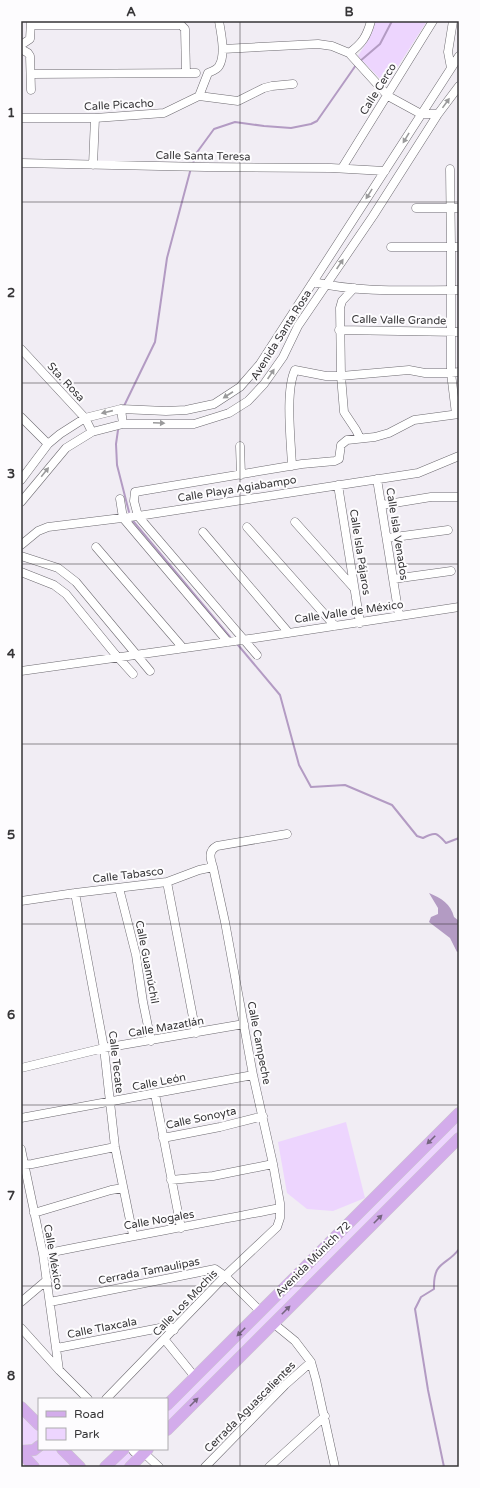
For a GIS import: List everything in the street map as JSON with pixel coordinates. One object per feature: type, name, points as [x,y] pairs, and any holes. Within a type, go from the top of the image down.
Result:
[{"type":"main road","name":"Avenida Múnich 72","points":[[168,1404],[459,1113]]},
{"type":"main road","name":"Avenida Múnich 72","points":[[168,1429],[459,1138]]},
{"type":"main road","points":[[21,1407],[38,1425]]},
{"type":"main road","points":[[21,1452],[34,1450],[38,1447]]},
{"type":"main road","points":[[63,1450],[80,1467]]},
{"type":"main road","points":[[104,1467],[123,1450]]},
{"type":"main road","points":[[130,1467],[146,1451]]},
{"type":"main road","points":[[21,1452],[34,1467]]},
{"type":"street","points":[[219,21],[223,49],[220,64],[218,68],[208,73],[199,96],[238,101],[268,87],[293,84]]},
{"type":"street","points":[[349,53],[360,45],[368,32],[371,21]]},
{"type":"street","name":"Calle Cerco","points":[[342,168],[361,136],[388,96],[433,21]]},
{"type":"street","points":[[451,68],[448,52],[453,21]]},
{"type":"street","points":[[21,45],[30,40],[31,23],[181,25],[185,29],[186,73]]},
{"type":"street","points":[[223,49],[318,44],[332,46],[349,53],[388,96],[421,114],[438,114]]},
{"type":"street","points":[[21,49],[30,56],[31,90]]},
{"type":"street","points":[[21,480],[48,444],[60,434],[85,418],[121,409],[166,411],[186,410],[214,404],[240,387],[260,364],[459,56]]},
{"type":"street","points":[[31,74],[196,73]]},
{"type":"street","name":"Avenida Santa Rosa","points":[[21,502],[66,448],[92,432],[124,424],[194,424],[228,412],[248,401],[264,384],[283,357],[298,326],[374,216],[438,114],[459,86]]},
{"type":"street","name":"Calle Picacho","points":[[21,118],[95,118],[164,113],[199,96]]},
{"type":"street","points":[[92,165],[95,118]]},
{"type":"street","name":"Calle Santa Teresa","points":[[21,163],[342,168],[385,171]]},
{"type":"street","points":[[256,655],[138,516],[134,501],[134,494],[135,492],[292,466],[335,461],[339,459],[341,445],[344,442],[389,433],[414,420],[457,414],[455,372],[450,332],[455,290],[455,247],[450,209],[450,169]]},
{"type":"street","points":[[416,208],[459,208]]},
{"type":"street","points":[[391,247],[455,247]]},
{"type":"street","points":[[313,282],[354,288],[455,290]]},
{"type":"street","points":[[354,288],[342,301],[340,308],[341,376],[344,412],[360,438]]},
{"type":"street","name":"Calle Valle Grande","points":[[340,330],[459,332]]},
{"type":"street","name":"Sta. Rosa","points":[[21,349],[85,418],[92,432]]},
{"type":"street","points":[[292,466],[290,396],[296,370],[326,376],[408,370],[425,373],[455,372]]},
{"type":"street","points":[[121,409],[124,424]]},
{"type":"street","points":[[21,417],[48,444]]},
{"type":"street","points":[[240,446],[241,475]]},
{"type":"street","name":"Calle Playa Agiabampo","points":[[21,545],[38,531],[48,527],[138,516],[418,473],[459,456]]},
{"type":"street","name":"Calle Isla Venados","points":[[377,479],[399,616]]},
{"type":"street","name":"Calle Isla Pájaros","points":[[338,485],[360,623]]},
{"type":"street","points":[[382,505],[431,496],[459,497]]},
{"type":"street","points":[[120,499],[123,518],[228,642]]},
{"type":"street","points":[[295,522],[354,589]]},
{"type":"street","points":[[247,527],[335,626]]},
{"type":"street","points":[[387,538],[448,530]]},
{"type":"street","points":[[203,532],[288,632]]},
{"type":"street","points":[[96,547],[183,648]]},
{"type":"street","points":[[21,556],[58,568],[76,582],[150,672]]},
{"type":"street","points":[[393,579],[451,571]]},
{"type":"street","points":[[21,572],[54,585],[66,594],[133,674]]},
{"type":"street","name":"Calle Valle de México","points":[[21,671],[360,623],[459,607]]},
{"type":"street","points":[[213,867],[210,855],[212,848],[287,834]]},
{"type":"street","name":"Calle Tabasco","points":[[21,901],[167,882],[199,870],[213,867]]},
{"type":"street","name":"Calle Campeche","points":[[213,867],[225,922],[253,1074],[273,1164],[280,1208],[279,1223]]},
{"type":"street","points":[[167,882],[196,1033]]},
{"type":"street","name":"Calle Guamúchil","points":[[119,888],[136,955],[151,1041]]},
{"type":"street","name":"Calle Tecate","points":[[75,893],[104,1048],[115,1147],[133,1235]]},
{"type":"street","name":"Calle Mazatlán","points":[[21,1068],[104,1048],[244,1024]]},
{"type":"street","name":"Calle León","points":[[21,1118],[154,1094],[253,1074]]},
{"type":"street","name":"Calle Sonoyta","points":[[154,1094],[163,1138],[220,1127],[263,1116]]},
{"type":"street","points":[[163,1138],[180,1228]]},
{"type":"street","points":[[22,1164],[32,1164],[115,1147]]},
{"type":"street","name":"Calle México","points":[[21,1149],[22,1164],[43,1254],[59,1370]]},
{"type":"street","points":[[171,1180],[213,1176],[273,1164]]},
{"type":"street","points":[[34,1213],[111,1190],[123,1188]]},
{"type":"street","name":"Calle Nogales","points":[[43,1254],[133,1235],[180,1228],[280,1208]]},
{"type":"street","name":"Calle Los Mochis","points":[[107,1398],[225,1276],[277,1227],[279,1223]]},
{"type":"street","name":"Cerrada Tamaulipas","points":[[50,1302],[215,1269],[225,1276],[261,1312]]},
{"type":"street","points":[[21,1302],[46,1280]]},
{"type":"street","points":[[273,1323],[295,1341],[311,1362],[335,1467]]},
{"type":"street","name":"Calle Tlaxcala","points":[[57,1348],[165,1327],[170,1327],[174,1330]]},
{"type":"street","points":[[21,1328],[87,1398]]},
{"type":"street","points":[[164,1340],[195,1377]]},
{"type":"street","name":"Cerrada Aguascalientes","points":[[205,1467],[285,1386],[311,1362]]},
{"type":"street","points":[[269,1467],[324,1416]]},
{"type":"street","points":[[133,1450],[135,1453],[139,1454],[146,1451],[158,1467]]},
{"type":"green space","points":[[375,21],[427,21],[386,85],[358,56],[371,35]]},
{"type":"green space","points":[[459,1119],[459,1134],[168,1423],[168,1408]]},
{"type":"green space","points":[[346,1122],[365,1198],[333,1211],[307,1209],[287,1193],[278,1142]]},
{"type":"green space","points":[[21,1411],[38,1430],[38,1440],[29,1446],[21,1446]]},
{"type":"green space","points":[[38,1450],[56,1450],[73,1467],[39,1467],[29,1456]]},
{"type":"green space","points":[[125,1450],[141,1450],[124,1467],[108,1467]]},
{"type":"shaded area","points":[[429,893],[445,902],[451,908],[454,917],[459,921],[459,951],[457,952],[450,938],[429,922],[431,917],[438,914],[438,908]]},
{"type":"waterway","points":[[359,62],[380,44],[392,21]]},
{"type":"waterway","points":[[193,164],[195,155],[214,129],[235,122],[291,128],[311,124],[317,121],[356,65]]},
{"type":"waterway","points":[[124,406],[155,342],[167,258],[191,168]]},
{"type":"waterway","points":[[118,430],[116,444],[117,465],[129,512]]},
{"type":"waterway","points":[[133,521],[230,637]]},
{"type":"waterway","points":[[238,645],[280,695],[299,765],[311,787],[345,785],[392,805],[417,836],[423,838],[431,834],[436,834],[446,843],[459,838]]},
{"type":"waterway","points":[[444,1467],[428,1390],[415,1309],[421,1297],[434,1289],[434,1280],[438,1268],[459,1249]]}]
